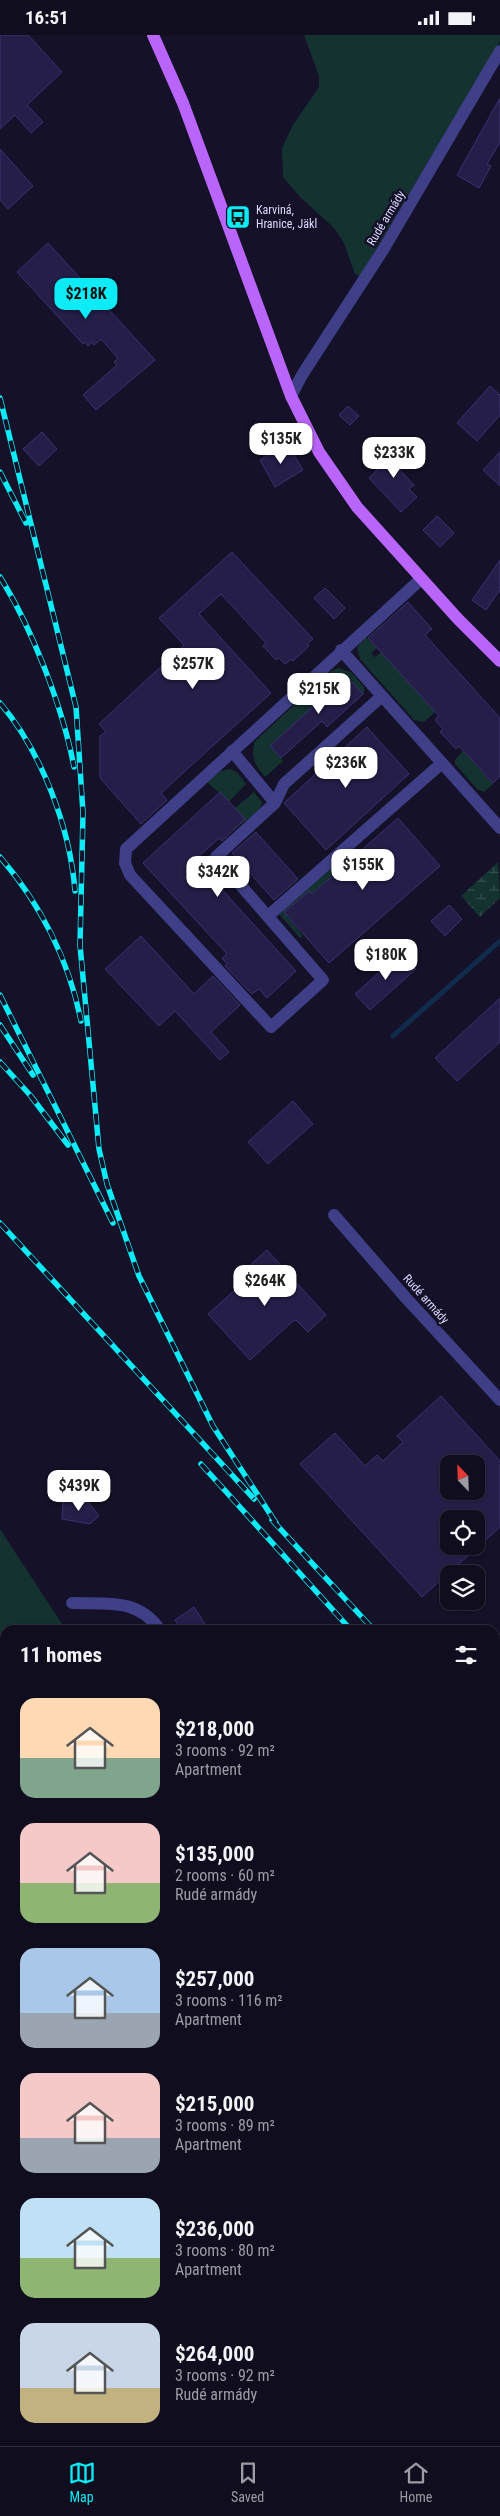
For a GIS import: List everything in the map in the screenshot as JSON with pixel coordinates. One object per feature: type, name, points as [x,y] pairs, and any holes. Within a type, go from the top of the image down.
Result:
[{"type":"main road","points":[[153,35],[183,103],[291,396],[312,439],[341,486],[421,579],[500,661]]},
{"type":"street","name":"Rudé armády","points":[[291,396],[302,375],[383,250],[500,51]]},
{"type":"street","points":[[382,695],[284,784],[275,803],[216,857],[323,980],[271,1027],[130,875],[125,863],[126,849],[341,650],[421,579]]},
{"type":"street","points":[[341,650],[500,828]]},
{"type":"street","points":[[232,751],[275,803]]},
{"type":"street","points":[[268,917],[442,763]]},
{"type":"street","name":"Rudé armády","points":[[334,1215],[406,1298],[500,1400]]},
{"type":"street","points":[[72,1603],[127,1605],[153,1620],[156,1625]]},
{"type":"green space","points":[[304,35],[500,35],[500,41],[360,276],[355,274],[343,241],[333,227],[300,197],[283,177],[282,148],[293,125],[319,87],[319,76]]},
{"type":"green space","points":[[366,637],[377,648],[371,653],[375,657],[381,652],[435,712],[424,722],[414,720],[360,659],[357,647]]},
{"type":"green space","points":[[338,668],[351,672],[364,687],[364,695],[347,677],[271,747],[283,761],[265,777],[254,761],[255,741],[331,671]]},
{"type":"green space","points":[[463,751],[493,784],[484,792],[477,789],[455,764],[455,760]]},
{"type":"green space","points":[[230,769],[237,772],[246,784],[229,802],[206,781],[221,771]]},
{"type":"green space","points":[[254,792],[262,802],[260,810],[235,829],[233,826],[235,808]]},
{"type":"green space","points":[[340,861],[344,865],[287,916],[303,936],[300,938],[279,914]]},
{"type":"green space","points":[[498,862],[500,898],[480,917],[461,896]]},
{"type":"green space","points":[[0,1529],[63,1625],[0,1625]]},
{"type":"building","points":[[0,35],[28,35],[62,72],[27,105],[43,122],[31,133],[15,115],[0,129]]},
{"type":"building","points":[[500,98],[500,142],[487,164],[491,166],[479,188],[457,175]]},
{"type":"building","points":[[0,149],[33,186],[8,209],[0,200]]},
{"type":"building","points":[[48,243],[155,360],[96,410],[83,395],[117,365],[114,362],[118,358],[101,339],[94,345],[92,342],[88,346],[85,342],[83,344],[17,272]]},
{"type":"building","points":[[490,386],[500,395],[500,415],[477,441],[457,423]]},
{"type":"building","points":[[348,406],[359,416],[350,425],[339,415]]},
{"type":"building","points":[[42,432],[57,449],[39,466],[23,449]]},
{"type":"building","points":[[287,443],[303,470],[275,487],[260,460]]},
{"type":"building","points":[[400,443],[409,453],[395,465],[414,485],[409,489],[417,497],[401,512],[369,478],[377,470],[374,467]]},
{"type":"building","points":[[500,452],[500,486],[483,470]]},
{"type":"building","points":[[437,516],[454,533],[440,547],[423,530]]},
{"type":"building","points":[[232,552],[313,639],[307,644],[309,646],[293,661],[291,659],[285,664],[279,658],[276,660],[263,646],[266,643],[221,594],[199,614],[271,693],[161,793],[167,800],[141,824],[100,778],[100,736],[106,732],[99,724],[184,645],[159,618]]},
{"type":"building","points":[[500,560],[500,590],[486,610],[472,600]]},
{"type":"building","points":[[325,588],[345,608],[334,619],[314,598]]},
{"type":"building","points":[[408,602],[432,629],[425,635],[500,718],[500,776],[493,783],[459,746],[456,749],[440,732],[443,729],[435,720],[439,716],[368,638]]},
{"type":"building","points":[[346,676],[363,694],[327,727],[322,721],[281,758],[270,746]]},
{"type":"building","points":[[367,727],[409,774],[326,850],[284,803]]},
{"type":"building","points":[[220,792],[245,819],[222,841],[219,838],[195,860],[296,971],[267,998],[259,989],[252,994],[225,966],[227,964],[222,958],[227,954],[143,863]]},
{"type":"building","points":[[398,818],[440,866],[329,963],[284,912],[309,891],[312,894]]},
{"type":"building","points":[[256,832],[298,879],[274,900],[232,853]]},
{"type":"building","points":[[449,905],[462,919],[445,936],[431,921]]},
{"type":"building","points":[[141,936],[194,994],[213,976],[240,1005],[211,1032],[229,1052],[220,1060],[175,1011],[159,1026],[105,969]]},
{"type":"building","points":[[401,953],[416,969],[370,1010],[355,994]]},
{"type":"building","points":[[500,998],[500,1042],[457,1081],[435,1058]]},
{"type":"building","points":[[293,1101],[313,1124],[268,1164],[248,1142]]},
{"type":"building","points":[[267,1250],[326,1315],[308,1332],[296,1320],[293,1321],[250,1360],[208,1314],[254,1273],[248,1267]]},
{"type":"building","points":[[441,1396],[500,1461],[500,1527],[485,1540],[485,1510],[440,1510],[440,1555],[469,1555],[458,1565],[440,1565],[440,1581],[422,1597],[300,1464],[335,1433],[365,1466],[377,1455],[383,1461],[403,1442],[397,1436]]},
{"type":"building","points":[[63,1501],[89,1503],[99,1516],[90,1524],[62,1519]]},
{"type":"building","points":[[194,1607],[206,1625],[178,1625],[175,1620]]},
{"type":"waterway","points":[[393,1036],[500,941]]},
{"type":"railway","points":[[0,398],[76,707],[83,813],[80,945],[99,1149],[107,1184],[139,1276],[213,1426],[276,1523]]},
{"type":"railway","points":[[0,472],[26,523]]},
{"type":"railway","points":[[0,577],[24,620],[45,669],[62,720],[74,767]]},
{"type":"railway","points":[[0,703],[29,744],[51,792],[67,842],[75,891]]},
{"type":"railway","points":[[0,857],[28,893],[51,933],[69,976],[81,1021]]},
{"type":"railway","points":[[0,995],[113,1223]]},
{"type":"railway","points":[[0,1025],[33,1075]]},
{"type":"railway","points":[[0,1062],[30,1095],[68,1145]]},
{"type":"railway","points":[[0,1223],[254,1499]]},
{"type":"railway","points":[[201,1464],[346,1625]]},
{"type":"railway","points":[[272,1520],[369,1625]]},
{"type":"place","name":"Karviná, Hranice, Jäkl","points":[[238,217]]}]
